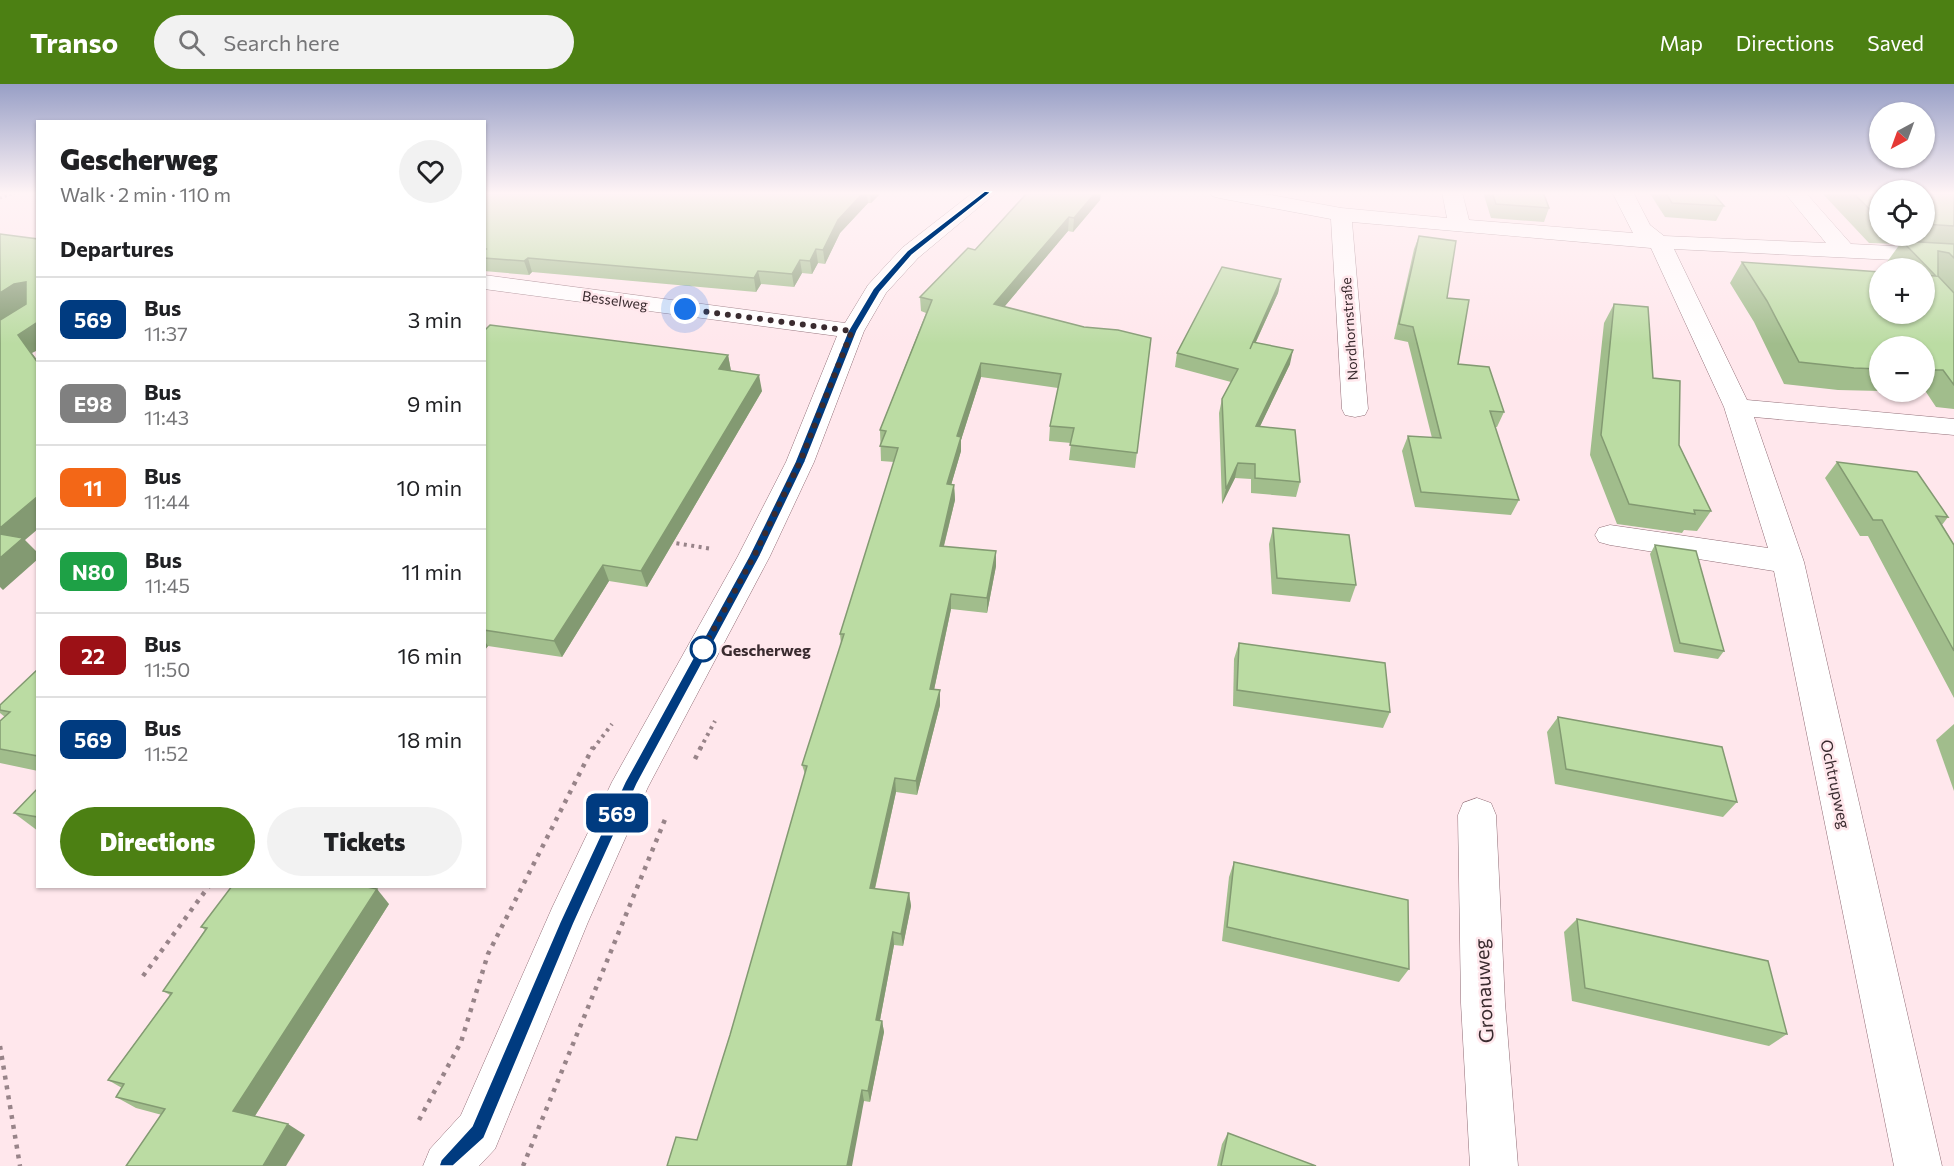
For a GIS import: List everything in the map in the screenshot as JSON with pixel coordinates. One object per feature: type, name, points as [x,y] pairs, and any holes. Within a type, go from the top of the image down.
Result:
[{"type":"street","points":[[447,1166],[477,1149],[567,922],[631,782],[754,556],[800,462],[852,331],[876,290],[910,253],[923,242]]},
{"type":"street","name":"Nordhornstraße","points":[[1343,242],[1353,409]]},
{"type":"street","name":"Ochtrupweg","points":[[1659,242],[1737,407],[1788,562],[1918,1166]]},
{"type":"street","points":[[1670,242],[1844,250],[1891,258]]},
{"type":"street","points":[[1838,242],[1844,250]]},
{"type":"street","points":[[1935,258],[1954,256]]},
{"type":"street","name":"Besselweg","points":[[486,282],[852,331]]},
{"type":"street","points":[[1737,407],[1954,427]]},
{"type":"street","points":[[1610,535],[1788,562]]},
{"type":"street","name":"Gronauweg","points":[[1477,815],[1483,1002],[1494,1166]]},
{"type":"path","points":[[662,541],[754,556]]},
{"type":"path","points":[[143,976],[208,888]]},
{"type":"path","points":[[0,1046],[20,1166]]},
{"type":"building","points":[[0,242],[36,242],[36,323],[18,335],[36,360],[36,498],[0,528],[0,320],[26,304],[26,282],[14,284],[0,293]]},
{"type":"building","points":[[486,242],[827,242],[823,250],[816,249],[810,261],[800,260],[792,274],[758,271],[754,278],[528,258],[524,261],[486,258]]},
{"type":"building","points":[[982,242],[1047,242],[994,304],[1084,327],[1118,330],[1151,338],[1137,453],[1070,445],[1074,428],[1050,426],[1061,374],[981,363],[957,436],[961,437],[947,484],[954,485],[940,546],[996,551],[987,598],[951,594],[930,689],[940,690],[916,781],[895,778],[870,888],[909,893],[901,934],[893,932],[876,1020],[882,1021],[868,1091],[862,1090],[847,1166],[667,1166],[676,1137],[697,1140],[730,1035],[807,766],[802,765],[844,634],[840,634],[898,448],[880,446],[886,431],[880,430],[932,300],[920,297],[968,248],[975,250]]},
{"type":"building","points":[[1418,242],[1456,242],[1447,298],[1469,300],[1458,364],[1489,367],[1504,412],[1490,411],[1519,500],[1421,492],[1408,436],[1441,438],[1413,327],[1399,324]]},
{"type":"building","points":[[1935,243],[1954,244],[1954,258],[1949,253],[1938,251],[1938,276],[1954,293],[1954,385],[1943,370],[1935,370],[1935,336],[1869,336],[1869,369],[1799,362],[1767,301],[1742,262],[1869,271],[1869,324],[1935,324],[1935,258],[1919,258],[1907,246],[1935,246]]},
{"type":"building","points":[[1222,267],[1281,279],[1253,342],[1293,350],[1256,426],[1295,430],[1300,482],[1255,478],[1255,464],[1238,463],[1226,489],[1222,399],[1238,369],[1177,353]]},
{"type":"building","points":[[1614,304],[1648,307],[1653,378],[1680,381],[1679,445],[1711,511],[1694,510],[1695,514],[1629,504],[1601,435]]},
{"type":"building","points":[[490,325],[728,355],[719,369],[759,375],[641,571],[603,565],[554,641],[486,630],[486,329]]},
{"type":"building","points":[[1837,462],[1917,472],[1948,517],[1936,516],[1954,545],[1954,651],[1882,520],[1873,520]]},
{"type":"building","points":[[1273,528],[1349,535],[1356,585],[1277,578]]},
{"type":"building","points":[[0,534],[23,538],[0,558]]},
{"type":"building","points":[[1655,545],[1696,551],[1724,651],[1680,643]]},
{"type":"building","points":[[1239,643],[1385,663],[1390,712],[1237,690]]},
{"type":"building","points":[[36,671],[36,756],[0,749],[0,721],[10,712],[0,710],[0,705]]},
{"type":"building","points":[[1558,717],[1722,747],[1737,802],[1566,769]]},
{"type":"building","points":[[36,790],[36,817],[14,813]]},
{"type":"building","points":[[1234,862],[1408,900],[1409,969],[1227,927]]},
{"type":"building","points":[[230,888],[377,889],[233,1111],[288,1124],[263,1166],[126,1166],[165,1109],[116,1097],[124,1084],[108,1080],[172,993],[163,991],[207,928],[201,927]]},
{"type":"building","points":[[1577,919],[1768,961],[1787,1034],[1585,988]]},
{"type":"building","points":[[1228,1133],[1316,1166],[1221,1166]]},
{"type":"bus line","name":"569","points":[[447,1166],[478,1132],[567,922],[631,782],[754,556],[800,462],[852,331],[876,290],[910,253],[923,242]]},
{"type":"place","name":"Gescherweg","points":[[703,649]]},
{"type":"route","points":[[685,309],[852,331],[800,462],[754,556],[703,649]]}]
